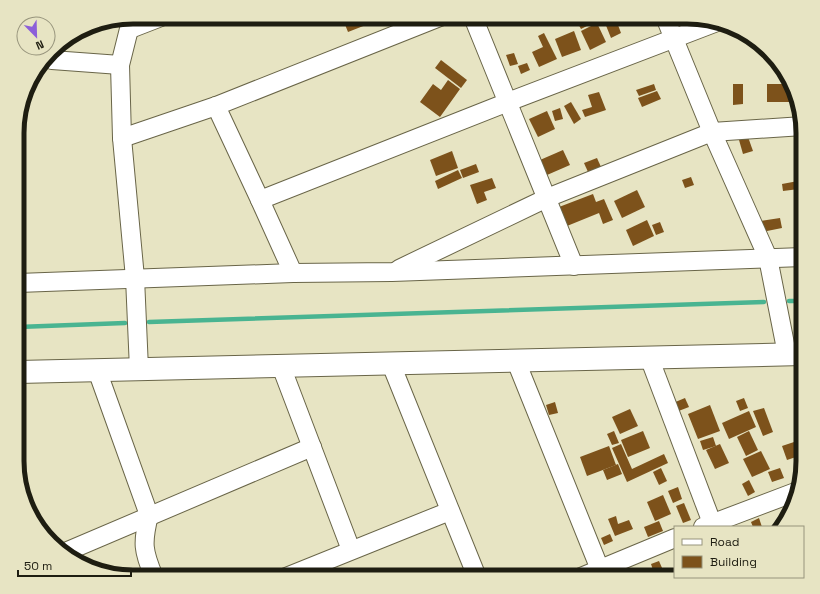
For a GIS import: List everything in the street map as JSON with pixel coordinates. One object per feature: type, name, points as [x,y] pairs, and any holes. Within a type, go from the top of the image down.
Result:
[{"type":"main road","points":[[24,372],[795,354]]},
{"type":"street","points":[[131,24],[120,65],[122,138],[135,278],[139,369]]},
{"type":"street","points":[[122,138],[216,106],[422,24]]},
{"type":"street","points":[[476,24],[574,266]]},
{"type":"street","points":[[668,24],[712,132],[768,258],[795,354]]},
{"type":"street","points":[[260,200],[508,102],[707,26]]},
{"type":"street","points":[[53,59],[120,65]]},
{"type":"street","points":[[216,106],[293,274]]},
{"type":"street","points":[[392,272],[547,198],[712,132],[796,126]]},
{"type":"street","points":[[24,283],[135,278],[574,266],[796,257]]},
{"type":"street","points":[[649,358],[708,525],[791,494]]},
{"type":"street","points":[[516,361],[600,570]]},
{"type":"street","points":[[391,364],[473,570]]},
{"type":"street","points":[[281,366],[351,550]]},
{"type":"street","points":[[96,370],[150,515],[144,536],[144,548],[152,570]]},
{"type":"street","points":[[71,550],[312,447]]},
{"type":"street","points":[[303,570],[450,511]]},
{"type":"street","points":[[607,570],[674,538]]},
{"type":"building","points":[[345,24],[368,24],[348,32]]},
{"type":"building","points":[[578,24],[591,24],[581,29]]},
{"type":"building","points":[[597,24],[606,42],[590,50],[581,31]]},
{"type":"building","points":[[605,24],[618,24],[621,33],[611,38]]},
{"type":"building","points":[[574,31],[581,50],[562,57],[555,39]]},
{"type":"building","points":[[544,33],[557,59],[539,67],[532,52],[543,47],[538,36]]},
{"type":"building","points":[[514,53],[518,64],[510,66],[506,55]]},
{"type":"building","points":[[441,60],[467,80],[461,88],[435,68]]},
{"type":"building","points":[[527,63],[530,70],[521,74],[518,66]]},
{"type":"building","points":[[448,80],[460,89],[440,117],[420,102],[433,84],[441,90]]},
{"type":"building","points":[[654,84],[656,90],[639,96],[636,90]]},
{"type":"building","points":[[733,84],[743,84],[743,104],[733,105]]},
{"type":"building","points":[[767,84],[784,84],[791,102],[767,102]]},
{"type":"building","points":[[657,91],[661,99],[642,107],[638,98]]},
{"type":"building","points":[[599,92],[606,110],[585,117],[582,110],[592,107],[588,95]]},
{"type":"building","points":[[571,102],[581,119],[574,124],[564,106]]},
{"type":"building","points":[[560,108],[563,119],[555,121],[552,111]]},
{"type":"building","points":[[547,111],[555,129],[538,137],[529,119]]},
{"type":"building","points":[[748,137],[753,151],[743,154],[739,140]]},
{"type":"building","points":[[563,150],[570,165],[547,175],[540,160]]},
{"type":"building","points":[[452,151],[458,168],[436,176],[430,160]]},
{"type":"building","points":[[597,158],[601,167],[588,172],[584,163]]},
{"type":"building","points":[[476,164],[479,172],[463,178],[460,170]]},
{"type":"building","points":[[458,170],[462,178],[438,189],[435,181]]},
{"type":"building","points":[[691,177],[694,185],[685,188],[682,180]]},
{"type":"building","points":[[492,178],[496,188],[484,192],[487,200],[477,204],[470,185]]},
{"type":"building","points":[[796,181],[796,189],[783,191],[782,184]]},
{"type":"building","points":[[637,190],[645,207],[622,218],[614,201]]},
{"type":"building","points":[[593,194],[596,202],[604,199],[613,220],[603,224],[599,213],[567,226],[559,207]]},
{"type":"building","points":[[780,218],[782,228],[762,232],[760,221]]},
{"type":"building","points":[[647,220],[654,236],[633,246],[626,230]]},
{"type":"building","points":[[660,222],[664,232],[656,235],[652,225]]},
{"type":"building","points":[[685,398],[689,407],[676,412],[673,403]]},
{"type":"building","points":[[744,398],[748,408],[740,411],[736,401]]},
{"type":"building","points":[[555,402],[558,413],[549,415],[546,405]]},
{"type":"building","points":[[710,405],[720,431],[698,439],[688,414]]},
{"type":"building","points":[[764,408],[773,432],[763,436],[753,411]]},
{"type":"building","points":[[630,409],[638,426],[620,434],[612,417]]},
{"type":"building","points":[[749,411],[756,427],[729,439],[722,423]]},
{"type":"building","points":[[614,431],[619,443],[612,445],[607,434]]},
{"type":"building","points":[[643,431],[650,448],[628,457],[621,440]]},
{"type":"building","points":[[749,431],[758,450],[746,456],[737,437]]},
{"type":"building","points":[[713,437],[716,446],[703,450],[700,441]]},
{"type":"building","points":[[794,442],[796,448],[796,457],[787,460],[782,446]]},
{"type":"building","points":[[621,444],[632,469],[664,454],[668,463],[627,482],[612,448]]},
{"type":"building","points":[[720,444],[729,463],[715,469],[706,450]]},
{"type":"building","points":[[609,446],[616,465],[587,476],[580,457]]},
{"type":"building","points":[[761,451],[770,469],[752,477],[743,459]]},
{"type":"building","points":[[618,464],[622,474],[607,480],[603,470]]},
{"type":"building","points":[[661,468],[667,481],[659,485],[653,472]]},
{"type":"building","points":[[780,468],[784,478],[772,482],[768,472]]},
{"type":"building","points":[[749,480],[755,492],[748,496],[742,484]]},
{"type":"building","points":[[678,487],[682,499],[673,503],[668,491]]},
{"type":"building","points":[[663,495],[671,514],[655,521],[647,502]]},
{"type":"building","points":[[684,503],[691,520],[683,523],[676,506]]},
{"type":"building","points":[[616,516],[618,524],[629,520],[633,529],[615,536],[608,519]]},
{"type":"building","points":[[759,518],[762,526],[753,526],[751,522]]},
{"type":"building","points":[[659,521],[663,531],[648,537],[644,527]]},
{"type":"building","points":[[610,534],[613,541],[604,545],[601,538]]},
{"type":"building","points":[[659,561],[663,570],[653,570],[651,564]]},
{"type":"waterway","points":[[789,301],[796,301]]},
{"type":"waterway","points":[[149,322],[764,302]]},
{"type":"waterway","points":[[24,327],[125,323]]}]
